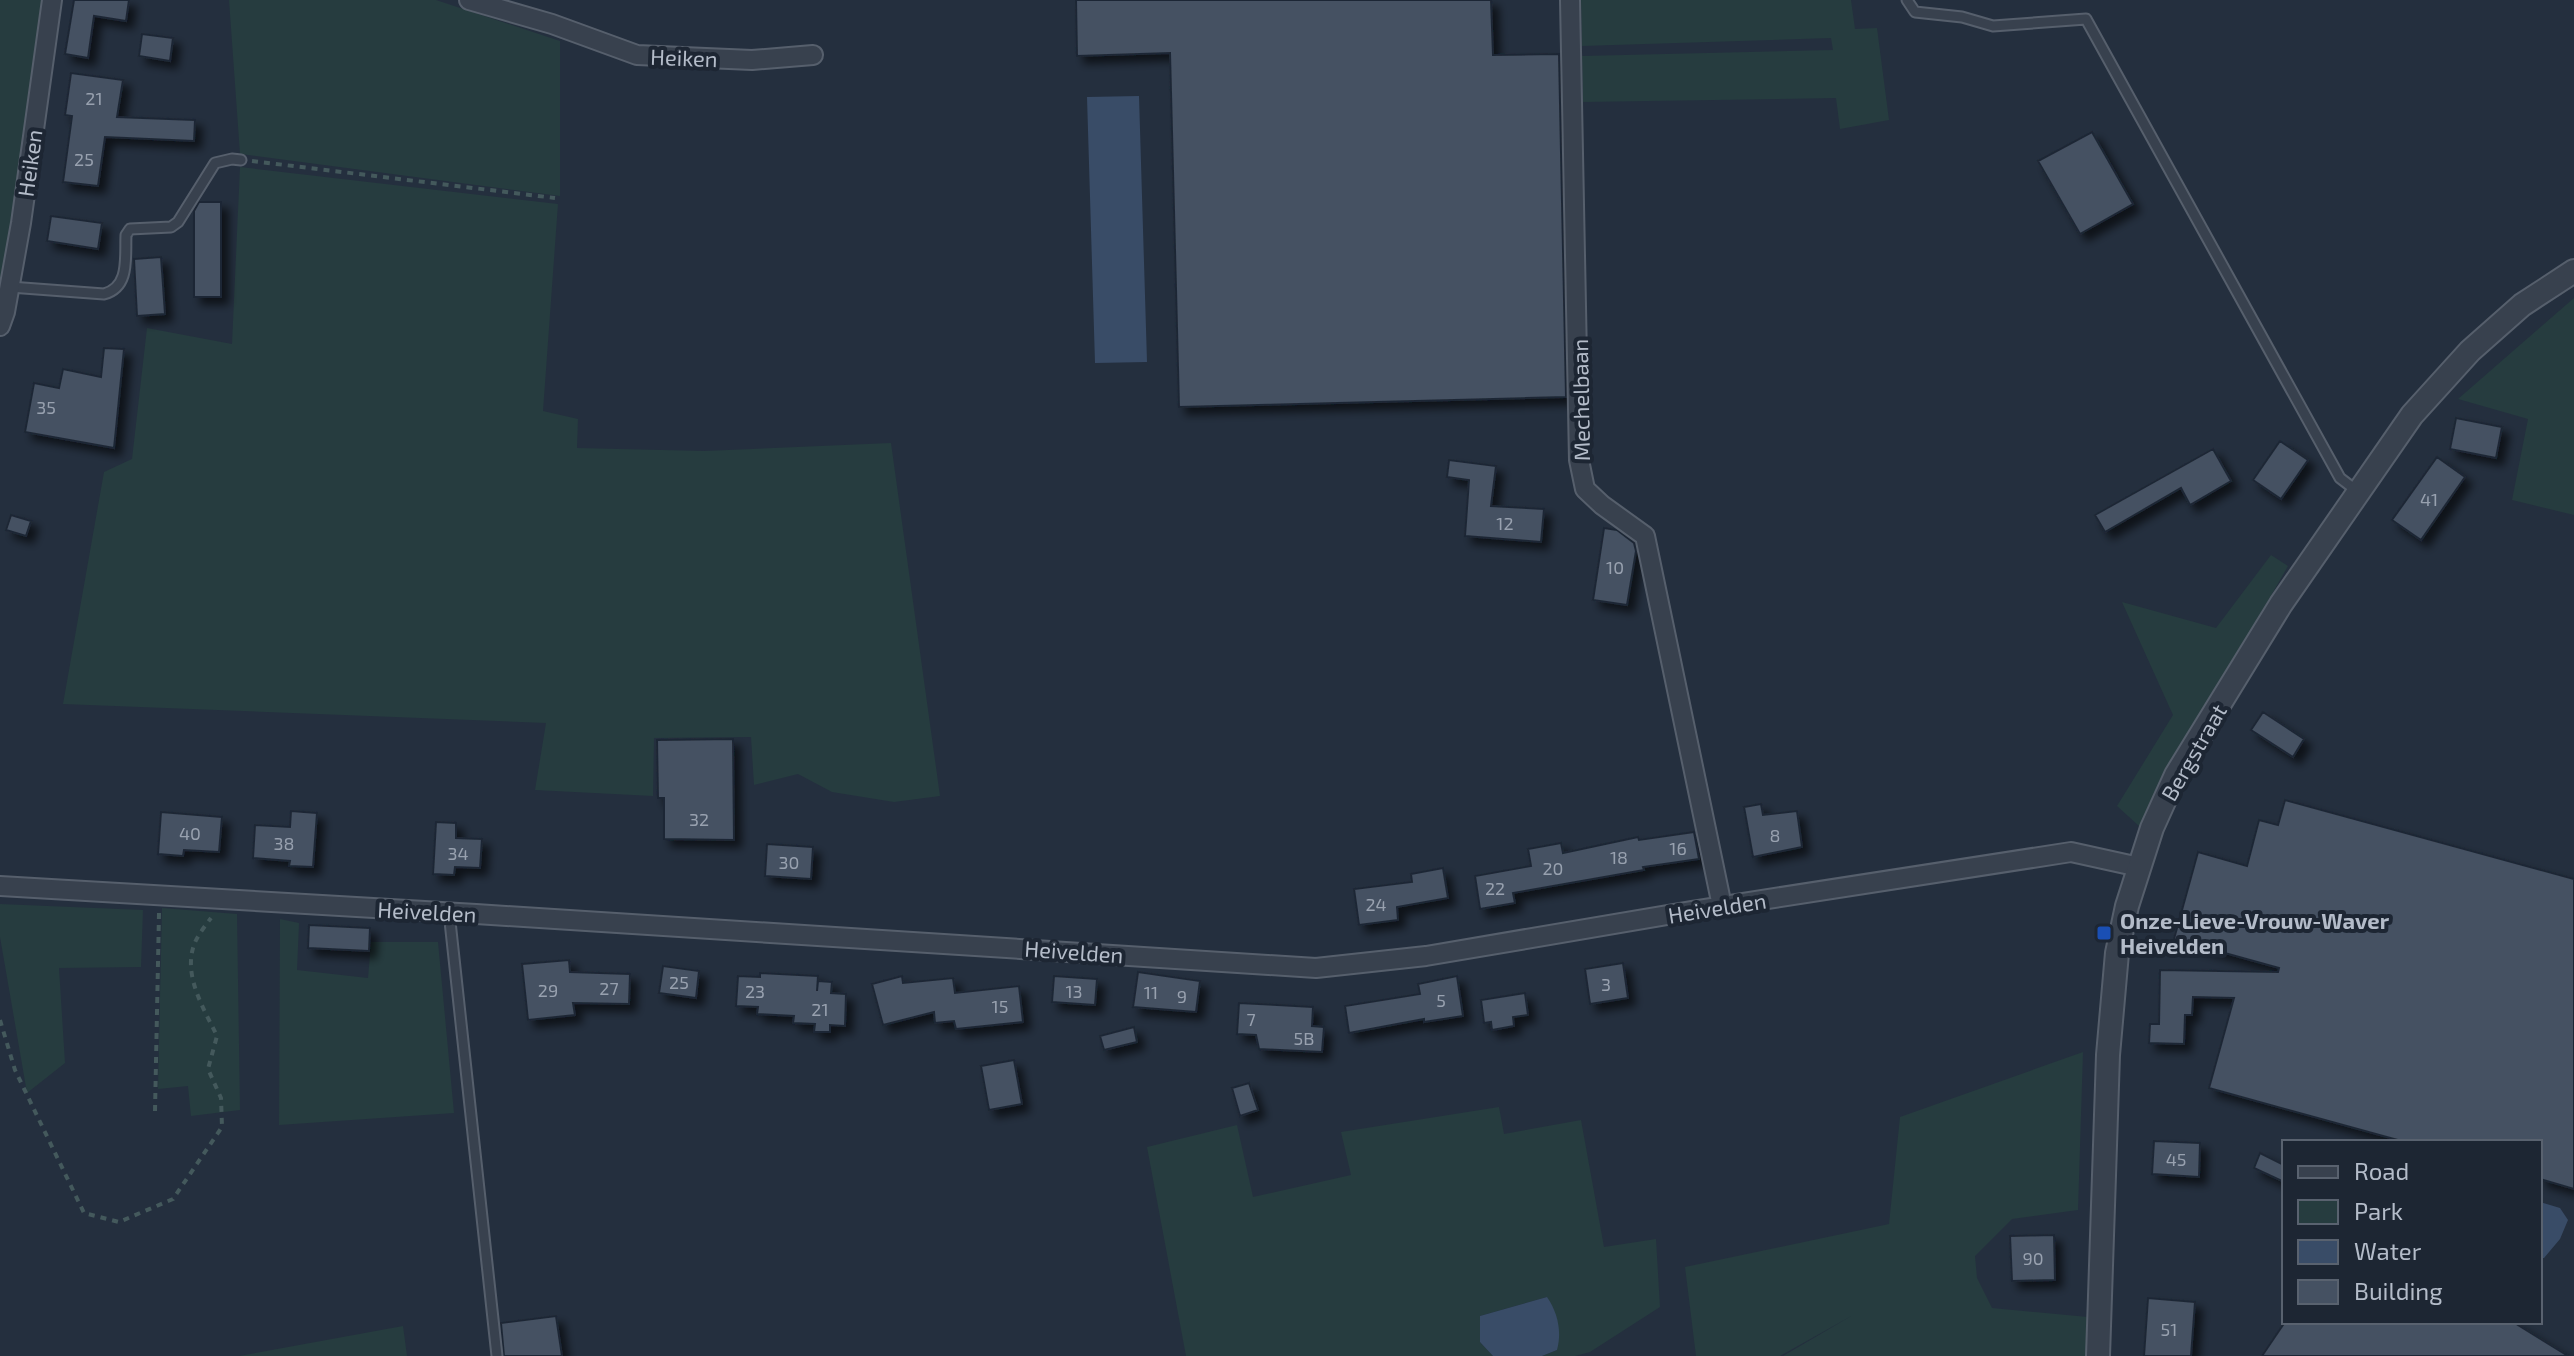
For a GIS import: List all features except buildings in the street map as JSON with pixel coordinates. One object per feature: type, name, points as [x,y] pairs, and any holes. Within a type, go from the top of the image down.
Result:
[{"type":"street","name":"Heiken","points":[[0,326],[10,287],[52,0]]},
{"type":"street","name":"Heiken","points":[[469,0],[552,24],[637,55],[752,60],[813,55]]},
{"type":"street","name":"Mechelbaan","points":[[1570,0],[1579,460],[1585,489],[1645,536],[1722,906]]},
{"type":"street","name":"Bergstraat","points":[[2098,1356],[2108,1055],[2117,953],[2127,906],[2152,828],[2176,775],[2281,604],[2412,415],[2470,351],[2522,305],[2574,271]]},
{"type":"street","name":"Heivelden","points":[[0,886],[1316,968],[1426,956],[2071,852],[2139,867]]},
{"type":"lane","points":[[1907,0],[1915,12],[1962,17],[1993,26],[2086,19],[2340,478],[2359,492]]},
{"type":"lane","points":[[10,287],[104,294],[114,291],[124,280],[126,235],[130,229],[171,227],[178,222],[215,163],[241,160]]},
{"type":"lane","points":[[449,912],[497,1356]]},
{"type":"path","points":[[241,160],[555,198]]},
{"type":"path","points":[[155,1111],[159,896]]},
{"type":"path","points":[[0,1020],[15,1070],[84,1213],[119,1222],[173,1199],[222,1127],[221,1098],[208,1069],[217,1036],[199,998],[190,969],[194,944],[222,899]]},
{"type":"green space","points":[[0,0],[45,0],[0,310]]},
{"type":"green space","points":[[229,0],[436,0],[560,41],[560,196],[240,154]]},
{"type":"green space","points":[[1581,0],[1851,0],[1855,29],[1877,28],[1889,120],[1840,129],[1836,98],[1583,102],[1582,56],[1833,50],[1831,38],[1582,46]]},
{"type":"green space","points":[[240,167],[558,204],[543,411],[578,419],[577,448],[704,451],[891,443],[940,796],[894,802],[832,792],[798,774],[754,785],[751,737],[654,738],[653,796],[535,790],[546,723],[63,704],[104,472],[132,459],[147,328],[232,344]]},
{"type":"green space","points":[[2574,298],[2574,515],[2512,500],[2528,419],[2458,399]]},
{"type":"green space","points":[[2271,555],[2288,566],[2139,826],[2117,806],[2173,715],[2122,602],[2216,628]]},
{"type":"green space","points":[[0,904],[143,910],[141,967],[59,968],[65,1063],[27,1093],[0,937]]},
{"type":"green space","points":[[162,908],[237,914],[240,1110],[191,1116],[188,1086],[158,1089]]},
{"type":"green space","points":[[280,919],[299,923],[297,970],[368,978],[371,942],[438,942],[454,1113],[279,1125]]},
{"type":"green space","points":[[2083,1052],[2078,1210],[2012,1219],[1975,1256],[1977,1278],[1992,1308],[2088,1317],[2087,1356],[1783,1356],[1853,1315],[1780,1356],[1696,1356],[1685,1267],[1889,1224],[1900,1117]]},
{"type":"green space","points":[[1499,1107],[1504,1134],[1581,1120],[1604,1247],[1656,1239],[1660,1307],[1590,1352],[1575,1356],[1542,1356],[1557,1350],[1547,1297],[1480,1316],[1480,1342],[1493,1356],[1186,1356],[1147,1147],[1237,1125],[1253,1197],[1351,1175],[1341,1132]]},
{"type":"green space","points":[[403,1326],[407,1356],[239,1356]]},
{"type":"water","points":[[1139,96],[1147,362],[1095,363],[1087,97]]},
{"type":"water","points":[[2542,1203],[2560,1208],[2568,1220],[2560,1239],[2544,1258]]},
{"type":"water","points":[[1547,1297],[1558,1323],[1557,1350],[1542,1356],[1493,1356],[1480,1342],[1480,1316]]},
{"type":"place","name":"Onze-Lieve-Vrouw-Waver Heivelden","points":[[2104,933]]}]
